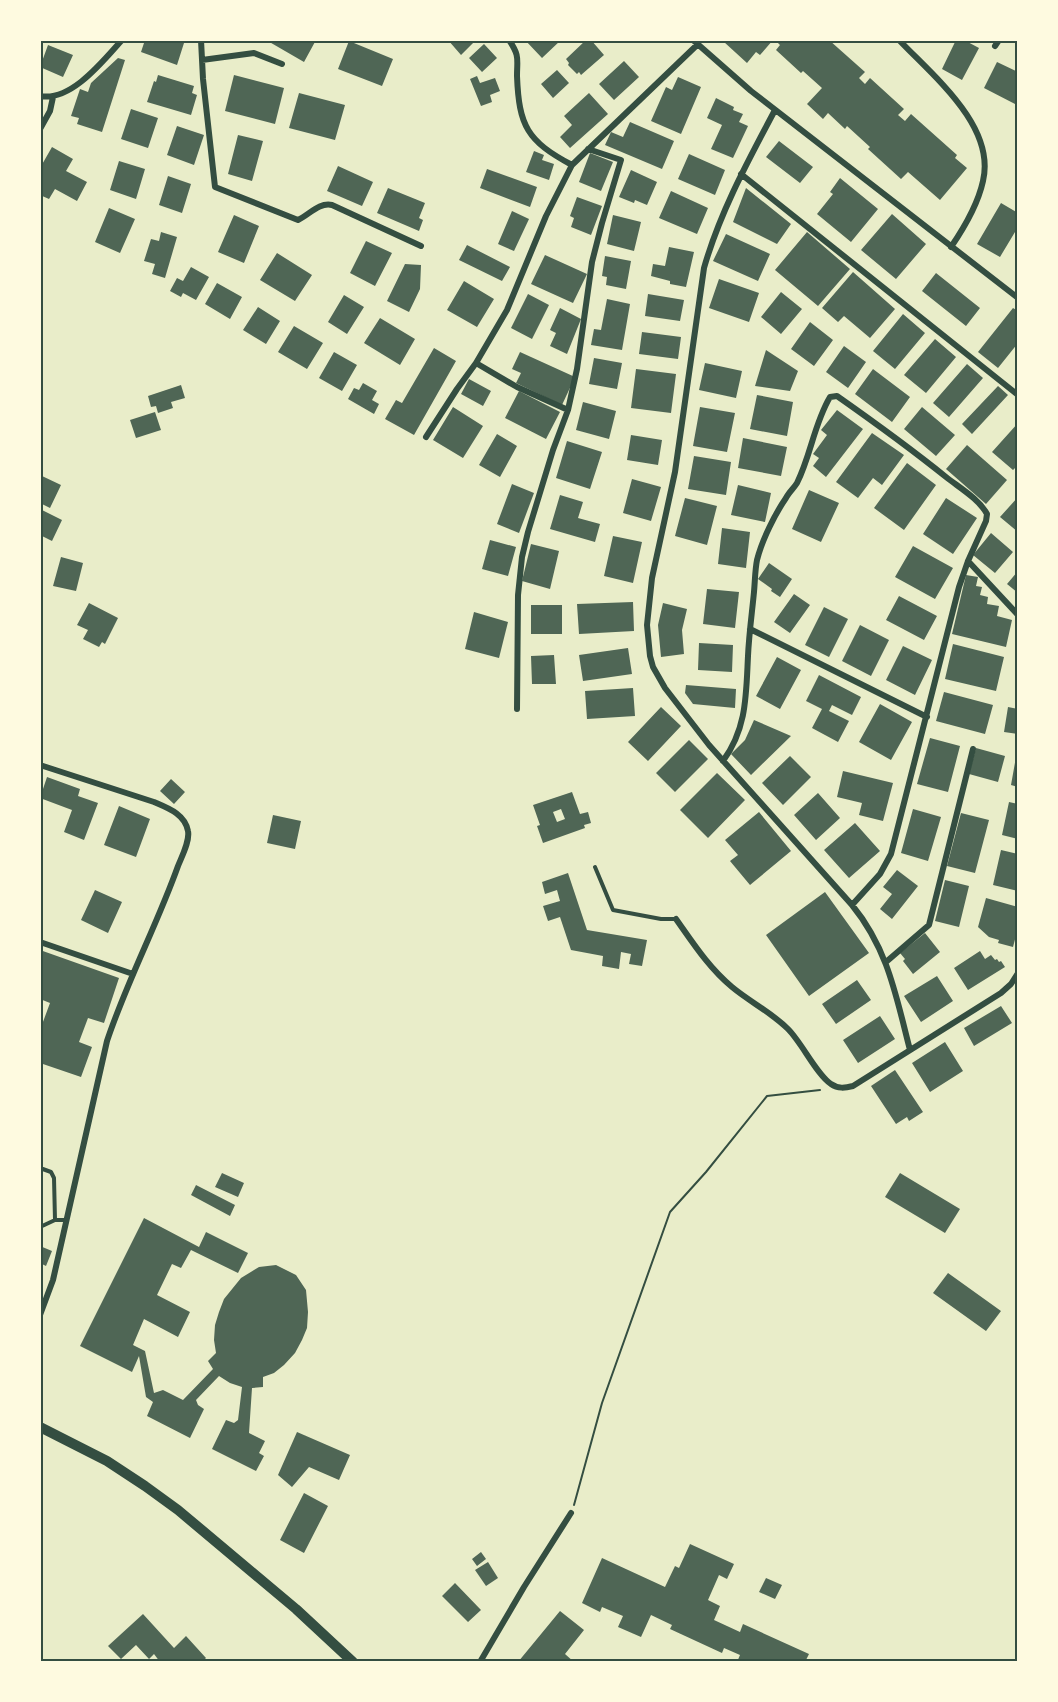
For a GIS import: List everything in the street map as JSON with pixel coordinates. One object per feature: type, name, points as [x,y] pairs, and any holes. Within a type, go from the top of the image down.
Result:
[{"type":"main road","points":[[40,1427],[95,1454],[146,1486],[178,1510],[289,1602],[353,1662]]},
{"type":"street","points":[[40,96],[53,97],[66,93],[98,66],[122,40]]},
{"type":"street","points":[[201,40],[215,187],[298,220],[326,203],[421,246]]},
{"type":"street","points":[[509,40],[519,61],[518,96],[529,133],[543,147],[572,165]]},
{"type":"street","points":[[899,40],[957,102],[974,127],[981,145],[985,164],[983,181],[964,226],[951,247]]},
{"type":"street","points":[[426,437],[476,363],[507,310],[546,216],[572,165],[695,43],[775,110],[1017,298]]},
{"type":"street","points":[[202,60],[254,53],[282,64]]},
{"type":"street","points":[[40,129],[50,111],[53,97]]},
{"type":"street","points":[[775,110],[741,174],[719,223],[704,268],[675,472],[652,578],[647,625],[650,656],[659,679],[694,726],[852,904],[870,928],[886,962],[910,1050]]},
{"type":"street","points":[[517,709],[518,595],[521,564],[528,532],[553,450],[568,410],[577,369],[592,262],[621,160],[588,149]]},
{"type":"street","points":[[741,174],[1017,395]]},
{"type":"street","points":[[476,363],[517,387],[568,410]]},
{"type":"street","points":[[723,761],[737,739],[742,722],[756,568],[760,551],[775,518],[802,471],[822,411],[833,396],[837,396],[898,439],[966,493],[987,514],[986,522],[959,587],[889,860],[852,904]]},
{"type":"street","points":[[968,561],[1017,615]]},
{"type":"street","points":[[750,629],[927,717]]},
{"type":"street","points":[[886,962],[929,925],[973,749]]},
{"type":"street","points":[[40,765],[154,802],[176,813],[186,825],[188,837],[172,882],[117,1010],[107,1041],[52,1280],[40,1315]]},
{"type":"street","points":[[676,919],[702,956],[723,979],[796,1037],[826,1080],[838,1088],[853,1086],[969,1015],[1001,993],[1011,984],[1017,973]]},
{"type":"street","points":[[40,942],[133,974]]},
{"type":"street","points":[[480,1662],[524,1587],[572,1513]]},
{"type":"lane","points":[[595,867],[613,910],[661,919],[676,919]]},
{"type":"lane","points":[[40,1168],[51,1172],[54,1178],[56,1220]]},
{"type":"lane","points":[[40,1227],[56,1220],[66,1220]]},
{"type":"path","points":[[572,1513],[602,1403],[670,1212],[706,1172],[767,1096],[838,1088]]},
{"type":"building","points":[[145,40],[176,40],[184,43],[177,65],[141,52]]},
{"type":"building","points":[[266,40],[316,40],[304,62]]},
{"type":"building","points":[[448,40],[476,40],[461,55]]},
{"type":"building","points":[[525,40],[561,40],[542,58]]},
{"type":"building","points":[[586,40],[591,40],[604,55],[581,75],[568,65],[566,59]]},
{"type":"building","points":[[725,40],[773,40],[760,55],[756,52],[747,63],[724,42]]},
{"type":"building","points":[[775,40],[829,40],[865,72],[859,78],[865,84],[870,78],[904,109],[898,115],[905,121],[911,114],[957,155],[955,158],[967,168],[940,200],[908,172],[901,179],[847,126],[845,129],[828,113],[823,119],[807,104],[822,88],[803,71],[801,73],[776,50],[780,45]]},
{"type":"building","points":[[956,40],[964,40],[979,48],[962,80],[942,69]]},
{"type":"building","points":[[349,41],[393,59],[382,86],[338,69]]},
{"type":"building","points":[[484,44],[497,58],[482,72],[469,58]]},
{"type":"building","points":[[48,45],[73,55],[63,77],[40,67]]},
{"type":"building","points":[[118,58],[125,60],[102,132],[77,124],[79,118],[71,116],[80,89],[88,92],[91,83]]},
{"type":"building","points":[[624,61],[639,77],[614,100],[599,84]]},
{"type":"building","points":[[997,62],[1018,72],[1018,99],[1015,104],[984,88]]},
{"type":"building","points":[[557,70],[569,83],[553,98],[541,84]]},
{"type":"building","points":[[158,75],[194,86],[192,93],[197,95],[191,115],[147,102]]},
{"type":"building","points":[[234,75],[284,88],[275,124],[225,111]]},
{"type":"building","points":[[477,76],[480,83],[495,78],[500,91],[490,95],[492,102],[481,106],[470,79]]},
{"type":"building","points":[[678,77],[701,87],[681,134],[651,121],[666,87],[672,90]]},
{"type":"building","points":[[299,93],[345,105],[335,140],[289,128]]},
{"type":"building","points":[[589,93],[608,114],[570,148],[560,137],[572,125],[564,116]]},
{"type":"building","points":[[716,98],[743,114],[739,122],[748,126],[733,158],[711,149],[722,125],[707,118]]},
{"type":"building","points":[[131,109],[158,118],[148,148],[121,139]]},
{"type":"building","points":[[630,122],[674,141],[662,169],[605,145],[611,132],[623,137]]},
{"type":"building","points":[[177,126],[204,135],[194,165],[167,155]]},
{"type":"building","points":[[238,135],[263,141],[252,181],[228,174]]},
{"type":"building","points":[[779,141],[813,167],[800,183],[766,157]]},
{"type":"building","points":[[52,147],[73,159],[66,171],[87,182],[77,201],[55,189],[49,199],[40,195],[40,168]]},
{"type":"building","points":[[534,151],[544,155],[542,160],[554,164],[549,180],[526,172]]},
{"type":"building","points":[[590,153],[613,162],[601,191],[579,182]]},
{"type":"building","points":[[689,154],[725,170],[715,195],[678,179]]},
{"type":"building","points":[[119,161],[145,169],[136,199],[110,190]]},
{"type":"building","points":[[338,166],[373,182],[362,206],[327,191]]},
{"type":"building","points":[[487,169],[537,187],[530,207],[480,188]]},
{"type":"building","points":[[631,170],[657,182],[647,205],[619,197]]},
{"type":"building","points":[[168,176],[191,184],[182,213],[159,205]]},
{"type":"building","points":[[840,178],[878,209],[851,242],[817,214],[833,194],[830,192]]},
{"type":"building","points":[[388,188],[425,203],[419,218],[423,220],[419,231],[377,213]]},
{"type":"building","points":[[746,188],[791,224],[777,244],[733,222]]},
{"type":"building","points":[[671,191],[708,208],[697,234],[659,218]]},
{"type":"building","points":[[577,197],[602,206],[591,235],[571,227],[574,218],[570,216]]},
{"type":"building","points":[[1001,203],[1018,213],[1018,227],[1000,257],[977,244]]},
{"type":"building","points":[[109,208],[135,219],[120,253],[95,242]]},
{"type":"building","points":[[512,211],[529,219],[514,251],[498,244]]},
{"type":"building","points":[[892,214],[926,244],[896,279],[861,250]]},
{"type":"building","points":[[234,215],[259,226],[244,263],[218,252]]},
{"type":"building","points":[[613,215],[641,222],[634,251],[607,244]]},
{"type":"building","points":[[161,232],[177,237],[165,278],[152,274],[155,264],[144,261],[151,239],[159,241]]},
{"type":"building","points":[[807,232],[850,269],[818,306],[775,270]]},
{"type":"building","points":[[726,234],[770,254],[758,281],[713,261]]},
{"type":"building","points":[[366,241],[392,253],[375,286],[350,273]]},
{"type":"building","points":[[467,245],[510,267],[502,281],[459,260]]},
{"type":"building","points":[[669,247],[694,252],[686,287],[670,284],[670,281],[651,276],[653,264],[665,266]]},
{"type":"building","points":[[277,253],[312,275],[295,301],[260,280]]},
{"type":"building","points":[[545,255],[587,274],[573,303],[531,284]]},
{"type":"building","points":[[605,256],[631,261],[626,289],[606,285],[607,277],[602,276]]},
{"type":"building","points":[[405,264],[421,265],[420,289],[409,312],[387,301]]},
{"type":"building","points":[[191,267],[209,277],[196,300],[183,293],[181,297],[170,291],[177,278],[183,281]]},
{"type":"building","points":[[853,272],[895,309],[870,338],[844,316],[838,322],[822,308]]},
{"type":"building","points":[[936,273],[980,308],[966,326],[922,291]]},
{"type":"building","points":[[719,279],[759,293],[749,322],[709,308]]},
{"type":"building","points":[[464,281],[494,299],[477,327],[447,310]]},
{"type":"building","points":[[217,283],[242,297],[230,319],[205,304]]},
{"type":"building","points":[[781,292],[802,309],[781,334],[761,317]]},
{"type":"building","points":[[528,294],[549,305],[532,339],[511,328]]},
{"type":"building","points":[[648,294],[684,300],[680,321],[645,316]]},
{"type":"building","points":[[344,295],[364,307],[347,334],[328,322]]},
{"type":"building","points":[[607,299],[630,304],[622,350],[591,345],[594,329],[601,330]]},
{"type":"building","points":[[258,307],[280,321],[266,344],[243,330]]},
{"type":"building","points":[[560,308],[581,319],[567,354],[550,346],[556,333],[550,330]]},
{"type":"building","points":[[1013,308],[1018,311],[1018,343],[998,368],[978,352]]},
{"type":"building","points":[[903,314],[925,333],[895,369],[873,351]]},
{"type":"building","points":[[380,318],[415,339],[400,365],[364,343]]},
{"type":"building","points":[[810,322],[833,340],[814,366],[791,349]]},
{"type":"building","points":[[294,326],[323,343],[307,369],[278,352]]},
{"type":"building","points":[[642,332],[681,337],[678,359],[639,354]]},
{"type":"building","points":[[935,339],[956,357],[926,393],[904,375]]},
{"type":"building","points":[[844,346],[866,362],[848,388],[826,372]]},
{"type":"building","points":[[434,348],[456,361],[414,435],[385,419],[396,400],[402,403]]},
{"type":"building","points":[[766,350],[798,371],[790,391],[755,386]]},
{"type":"building","points":[[334,352],[357,365],[342,391],[319,378]]},
{"type":"building","points":[[520,352],[575,377],[562,405],[516,383],[521,373],[512,369]]},
{"type":"building","points":[[594,358],[622,363],[617,389],[589,384]]},
{"type":"building","points":[[705,363],[742,371],[736,398],[699,390]]},
{"type":"building","points":[[967,364],[983,378],[949,417],[933,403]]},
{"type":"building","points":[[636,369],[676,374],[671,413],[631,408]]},
{"type":"building","points":[[873,369],[910,397],[892,422],[855,394]]},
{"type":"building","points":[[469,379],[491,391],[483,406],[461,394]]},
{"type":"building","points":[[363,383],[377,391],[372,400],[379,404],[374,414],[348,399],[354,388],[359,390]]},
{"type":"building","points":[[181,385],[185,398],[171,402],[173,408],[158,413],[156,406],[151,407],[148,396]]},
{"type":"building","points":[[998,386],[1008,395],[972,434],[962,424]]},
{"type":"building","points":[[519,391],[560,412],[546,439],[505,418]]},
{"type":"building","points":[[757,395],[793,402],[787,436],[750,429]]},
{"type":"building","points":[[583,402],[616,411],[609,439],[576,430]]},
{"type":"building","points":[[453,407],[483,426],[463,458],[433,440]]},
{"type":"building","points":[[700,407],[735,413],[727,452],[693,446]]},
{"type":"building","points":[[922,407],[955,435],[936,456],[904,429]]},
{"type":"building","points":[[837,410],[863,429],[826,477],[813,466],[819,458],[813,454],[827,435],[821,430]]},
{"type":"building","points":[[155,412],[161,430],[136,438],[130,420]]},
{"type":"building","points":[[1018,423],[1018,465],[1013,470],[992,452]]},
{"type":"building","points":[[872,433],[904,455],[882,485],[873,478],[858,498],[836,482]]},
{"type":"building","points":[[497,434],[517,446],[500,477],[479,465]]},
{"type":"building","points":[[631,435],[662,440],[658,465],[627,460]]},
{"type":"building","points":[[743,438],[787,447],[781,476],[738,468]]},
{"type":"building","points":[[567,441],[602,452],[590,489],[556,478]]},
{"type":"building","points":[[967,445],[1007,480],[986,504],[946,469]]},
{"type":"building","points":[[694,456],[731,462],[726,495],[688,489]]},
{"type":"building","points":[[907,463],[936,485],[904,530],[874,508]]},
{"type":"building","points":[[42,476],[61,485],[50,508],[40,503]]},
{"type":"building","points":[[632,479],[661,487],[651,521],[623,513]]},
{"type":"building","points":[[512,484],[534,493],[519,533],[497,524]]},
{"type":"building","points":[[738,485],[771,493],[765,522],[731,515]]},
{"type":"building","points":[[809,490],[839,503],[821,542],[792,529]]},
{"type":"building","points":[[560,495],[583,502],[578,518],[600,524],[595,542],[550,529]]},
{"type":"building","points":[[1018,497],[1018,532],[1000,517]]},
{"type":"building","points":[[685,498],[717,506],[707,545],[675,536]]},
{"type":"building","points":[[946,498],[977,518],[953,554],[923,534]]},
{"type":"building","points":[[40,509],[62,520],[52,541],[40,535]]},
{"type":"building","points":[[722,528],[750,532],[746,568],[718,564]]},
{"type":"building","points":[[991,533],[1013,552],[995,573],[973,555]]},
{"type":"building","points":[[613,536],[642,542],[633,583],[604,576]]},
{"type":"building","points":[[490,540],[516,547],[508,576],[482,569]]},
{"type":"building","points":[[531,544],[559,551],[550,589],[522,581]]},
{"type":"building","points":[[913,546],[953,568],[935,599],[895,577]]},
{"type":"building","points":[[61,557],[83,563],[76,591],[53,586]]},
{"type":"building","points":[[769,563],[792,579],[780,597],[758,579]]},
{"type":"building","points":[[1018,571],[1018,593],[1007,584]]},
{"type":"building","points":[[966,575],[978,577],[976,586],[982,587],[980,595],[988,597],[987,604],[999,606],[997,616],[1012,620],[1006,647],[952,634]]},
{"type":"building","points":[[707,589],[739,592],[735,628],[703,624]]},
{"type":"building","points":[[794,594],[810,605],[790,633],[774,622]]},
{"type":"building","points":[[899,596],[937,616],[924,640],[886,620]]},
{"type":"building","points":[[633,602],[634,631],[579,634],[577,604]]},
{"type":"building","points":[[89,603],[118,618],[105,644],[102,642],[99,647],[83,639],[88,630],[77,625]]},
{"type":"building","points":[[663,603],[687,609],[682,630],[684,654],[661,657],[658,625]]},
{"type":"building","points":[[531,605],[562,605],[562,634],[531,634]]},
{"type":"building","points":[[824,607],[848,619],[829,657],[805,645]]},
{"type":"building","points":[[474,612],[508,622],[499,658],[465,649]]},
{"type":"building","points":[[860,625],[889,640],[871,676],[842,661]]},
{"type":"building","points":[[699,643],[733,645],[732,672],[698,670]]},
{"type":"building","points":[[953,644],[1004,657],[996,691],[945,679]]},
{"type":"building","points":[[903,646],[932,660],[915,695],[886,680]]},
{"type":"building","points":[[628,648],[632,674],[583,681],[579,655]]},
{"type":"building","points":[[554,655],[556,684],[532,684],[531,656]]},
{"type":"building","points":[[777,657],[801,670],[780,709],[756,696]]},
{"type":"building","points":[[819,675],[861,697],[852,715],[832,705],[829,711],[849,721],[838,742],[812,728],[822,709],[806,701]]},
{"type":"building","points":[[686,685],[736,689],[735,708],[693,704],[685,693]]},
{"type":"building","points":[[633,688],[635,716],[587,719],[585,691]]},
{"type":"building","points":[[944,692],[993,705],[985,734],[936,721]]},
{"type":"building","points":[[880,704],[912,722],[891,760],[859,742]]},
{"type":"building","points":[[661,707],[681,726],[648,761],[628,742]]},
{"type":"building","points":[[1008,707],[1018,709],[1018,734],[1004,732]]},
{"type":"building","points":[[754,720],[791,736],[751,775],[731,754],[745,740]]},
{"type":"building","points":[[930,738],[960,746],[948,792],[917,784]]},
{"type":"building","points":[[689,740],[708,759],[675,792],[656,773]]},
{"type":"building","points":[[976,748],[1005,756],[998,782],[969,774]]},
{"type":"building","points":[[790,756],[811,777],[783,805],[762,783]]},
{"type":"building","points":[[1016,757],[1018,757],[1018,787],[1011,785]]},
{"type":"building","points":[[843,771],[893,783],[883,821],[859,815],[862,803],[837,797]]},
{"type":"building","points":[[717,773],[745,800],[708,838],[680,810]]},
{"type":"building","points":[[47,777],[80,789],[78,796],[98,803],[84,840],[64,832],[72,810],[40,798]]},
{"type":"building","points":[[171,779],[185,792],[174,804],[160,791]]},
{"type":"building","points":[[572,792],[580,814],[588,812],[591,823],[584,825],[585,828],[543,843],[533,805]],"holes":[[[561,809],[565,819],[557,822],[553,812]]]},
{"type":"building","points":[[818,793],[840,818],[816,840],[794,815]]},
{"type":"building","points":[[1009,802],[1018,804],[1018,839],[1002,835]]},
{"type":"building","points":[[119,806],[150,819],[136,857],[104,845]]},
{"type":"building","points":[[913,809],[941,817],[928,861],[901,853]]},
{"type":"building","points":[[759,812],[791,851],[750,885],[730,861],[738,855],[725,840]]},
{"type":"building","points":[[961,813],[989,820],[975,873],[947,866]]},
{"type":"building","points":[[273,815],[301,821],[295,849],[267,843]]},
{"type":"building","points":[[855,823],[880,851],[849,878],[824,850]]},
{"type":"building","points":[[1001,850],[1018,854],[1018,891],[993,885]]},
{"type":"building","points":[[897,870],[918,886],[892,919],[880,909],[892,894],[883,887]]},
{"type":"building","points":[[568,873],[587,930],[647,940],[642,966],[629,964],[631,954],[621,952],[619,969],[602,966],[603,956],[571,950],[560,917],[548,921],[543,906],[560,901],[557,890],[545,894],[542,882]]},
{"type":"building","points":[[945,880],[969,886],[959,927],[935,921]]},
{"type":"building","points":[[95,890],[122,902],[108,933],[81,920]]},
{"type":"building","points":[[825,892],[869,953],[809,996],[766,935]]},
{"type":"building","points":[[986,898],[1018,907],[1018,928],[1013,947],[998,943],[999,940],[989,937],[978,927]]},
{"type":"building","points":[[925,933],[940,952],[913,974],[900,953]]},
{"type":"building","points":[[40,950],[119,978],[104,1023],[88,1018],[79,1042],[92,1047],[81,1077],[40,1063],[40,1030],[50,1003],[40,999]]},
{"type":"building","points":[[980,951],[985,959],[991,955],[995,960],[1001,961],[1005,967],[968,990],[954,968]]},
{"type":"building","points":[[937,976],[953,1001],[921,1022],[904,996]]},
{"type":"building","points":[[857,980],[871,1000],[836,1024],[822,1004]]},
{"type":"building","points":[[1001,1006],[1012,1023],[974,1046],[964,1028]]},
{"type":"building","points":[[880,1016],[895,1039],[858,1063],[843,1040]]},
{"type":"building","points":[[945,1042],[963,1071],[930,1092],[912,1063]]},
{"type":"building","points":[[895,1070],[923,1112],[909,1121],[907,1117],[896,1124],[871,1086]]},
{"type":"building","points":[[222,1173],[244,1183],[238,1197],[215,1187]]},
{"type":"building","points":[[900,1173],[960,1209],[945,1233],[885,1197]]},
{"type":"building","points":[[196,1185],[235,1205],[230,1216],[191,1195]]},
{"type":"building","points":[[144,1218],[199,1247],[206,1232],[248,1253],[238,1273],[191,1250],[181,1268],[172,1264],[157,1295],[190,1312],[178,1337],[144,1319],[133,1345],[145,1351],[154,1393],[163,1390],[183,1400],[213,1369],[208,1361],[216,1353],[215,1325],[219,1312],[224,1299],[241,1278],[259,1267],[276,1265],[296,1275],[306,1290],[307,1328],[295,1353],[274,1373],[263,1377],[263,1387],[252,1388],[249,1433],[265,1441],[259,1453],[264,1456],[256,1471],[212,1449],[226,1420],[234,1423],[238,1420],[242,1387],[219,1376],[196,1400],[198,1405],[204,1409],[190,1438],[147,1416],[153,1402],[146,1397],[139,1356],[132,1372],[80,1346]]},
{"type":"building","points":[[40,1246],[52,1251],[46,1266],[40,1263]]},
{"type":"building","points":[[948,1273],[1001,1311],[986,1331],[933,1293]]},
{"type":"building","points":[[297,1432],[350,1455],[339,1480],[309,1467],[292,1487],[278,1475]]},
{"type":"building","points":[[304,1493],[328,1506],[304,1553],[280,1540]]},
{"type":"building","points":[[690,1544],[734,1564],[727,1579],[719,1575],[708,1600],[720,1606],[714,1620],[740,1632],[743,1624],[809,1654],[805,1662],[796,1659],[795,1662],[737,1662],[740,1655],[724,1648],[722,1653],[670,1629],[672,1625],[651,1615],[641,1637],[618,1627],[623,1616],[602,1607],[600,1612],[582,1603],[602,1558],[665,1587],[675,1566],[679,1568]]},
{"type":"building","points":[[481,1552],[486,1559],[477,1566],[472,1559]]},
{"type":"building","points":[[488,1562],[498,1578],[486,1586],[475,1570]]},
{"type":"building","points":[[766,1578],[782,1585],[775,1599],[759,1592]]},
{"type":"building","points":[[455,1583],[481,1610],[468,1622],[442,1596]]},
{"type":"building","points":[[560,1611],[584,1630],[565,1654],[574,1662],[518,1662]]},
{"type":"building","points":[[143,1614],[174,1648],[186,1636],[206,1658],[202,1662],[160,1662],[154,1654],[149,1659],[136,1645],[121,1659],[108,1646]]}]
